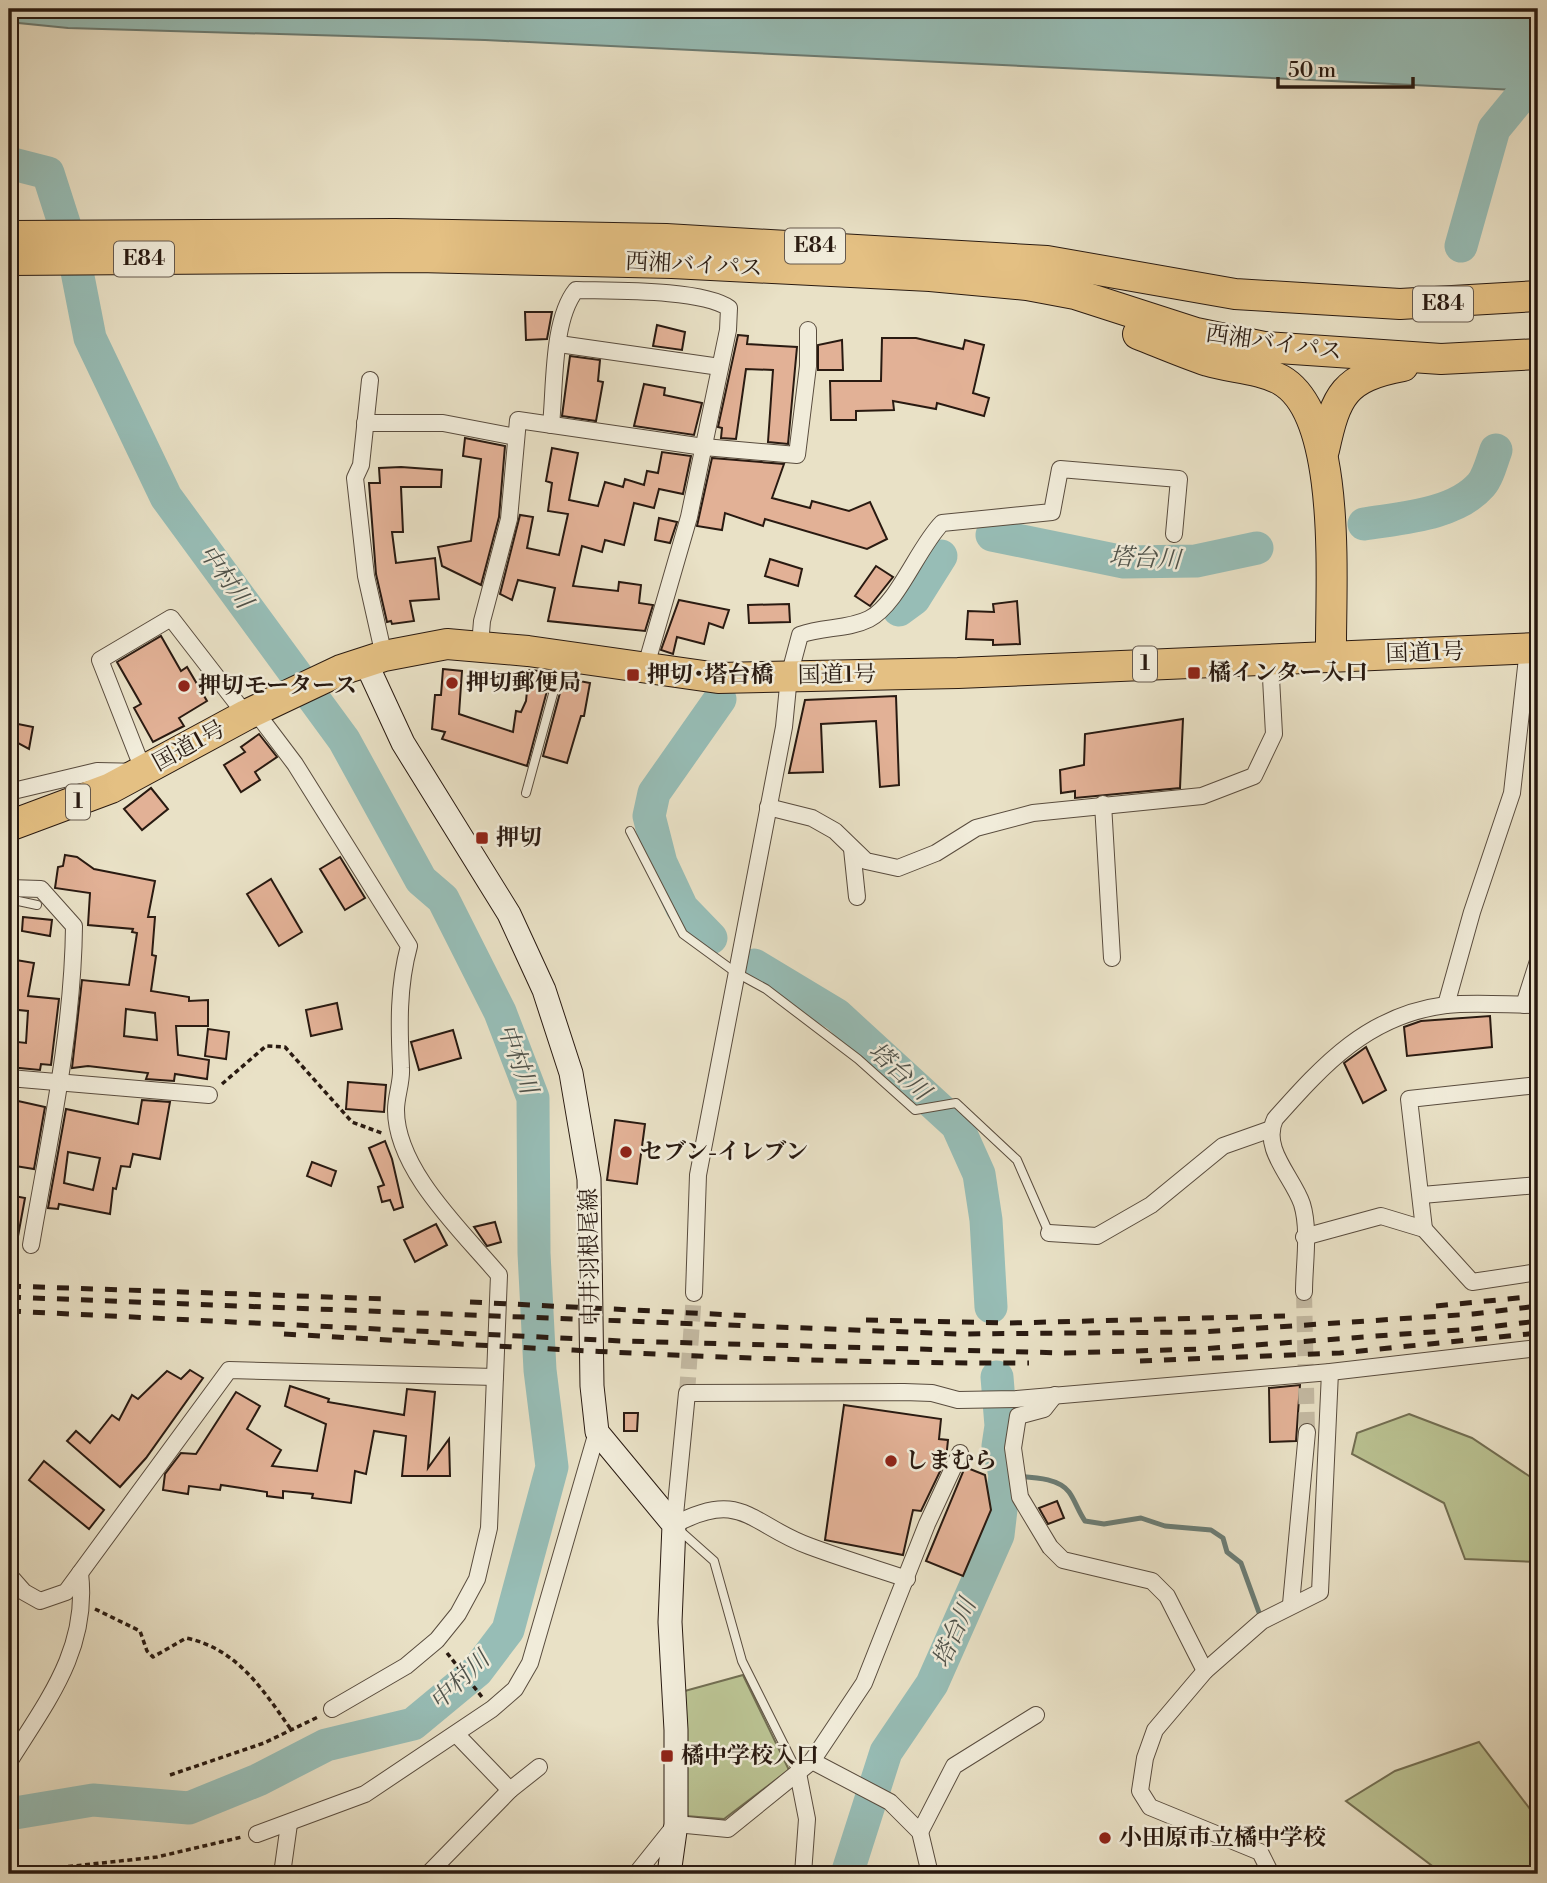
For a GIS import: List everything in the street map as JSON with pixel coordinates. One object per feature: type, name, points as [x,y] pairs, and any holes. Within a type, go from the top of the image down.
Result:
[{"type":"highway","name":"西湘バイパス","points":[[9,236],[279,246],[444,257],[930,276],[1027,285],[1100,300],[1229,341],[1312,352],[1441,359],[1538,355]]},
{"type":"highway","name":"西湘バイパス","points":[[9,260],[502,236],[803,246],[1046,261],[1235,294],[1400,304],[1538,296]]},
{"type":"highway","points":[[727,266],[1007,298],[1077,313],[1208,361],[1261,373],[1282,381],[1300,397],[1312,415],[1325,462]]},
{"type":"highway","points":[[1331,656],[1325,462],[1335,405],[1348,387],[1380,370],[1441,359]]},
{"type":"highway","name":"国道1号","points":[[9,825],[65,807],[144,772],[250,713],[364,663],[447,644],[480,645],[718,678],[958,673],[1533,649]]},
{"type":"main road","name":"中井羽根尾線","points":[[364,663],[403,743],[509,914],[544,990],[571,1073],[589,1179],[592,1386],[597,1432]]},
{"type":"main road","points":[[597,1432],[674,1525],[670,1622],[676,1730],[676,1824],[669,1874]]},
{"type":"street","points":[[551,425],[565,304],[576,290],[635,291],[718,300],[729,308],[720,367],[689,517],[645,669]]},
{"type":"street","points":[[480,645],[482,621],[509,519],[518,420],[704,447],[797,455],[808,366],[808,330]]},
{"type":"street","points":[[559,344],[720,367]]},
{"type":"street","points":[[364,663],[366,576],[355,478],[361,465],[370,380]]},
{"type":"street","points":[[365,423],[443,424],[516,437]]},
{"type":"street","points":[[694,1293],[698,1175],[742,934],[784,727],[789,676],[800,635],[817,628],[845,628],[872,618],[887,603],[930,535],[942,523],[1052,512],[1060,469],[1178,479],[1174,534]]},
{"type":"street","points":[[9,792],[97,771],[144,772],[100,660],[171,618],[295,764],[409,946],[400,994],[402,1077],[396,1110],[401,1141],[414,1171],[499,1275],[495,1435],[484,1554],[477,1579],[458,1614],[437,1640],[406,1666],[332,1709]]},
{"type":"street","points":[[1446,1005],[1472,912],[1512,793],[1533,649]]},
{"type":"street","points":[[768,807],[812,818],[835,831],[866,861],[898,868],[936,853],[976,828],[1033,813],[1202,796],[1254,776],[1274,734],[1270,659]]},
{"type":"street","points":[[1103,804],[1112,958]]},
{"type":"street","points":[[852,849],[858,897]]},
{"type":"street","points":[[9,888],[41,889],[74,926],[73,957],[58,1082],[31,1245]]},
{"type":"street","points":[[1049,1233],[1097,1236],[1151,1205],[1223,1146],[1271,1129],[1305,1086],[1348,1043],[1382,1024],[1446,1005],[1531,1005],[1538,961]]},
{"type":"street","points":[[9,1078],[209,1095]]},
{"type":"street","points":[[1424,1229],[1409,1099],[1538,1086]]},
{"type":"street","points":[[1271,1129],[1276,1157],[1302,1205],[1304,1292]]},
{"type":"street","points":[[1422,1195],[1538,1185]]},
{"type":"street","points":[[1304,1237],[1381,1216],[1424,1229],[1472,1282],[1538,1272]]},
{"type":"street","points":[[674,1525],[687,1393],[904,1392],[974,1400],[1016,1399],[1330,1372],[1538,1348]]},
{"type":"street","points":[[9,1576],[24,1592],[40,1601],[66,1592],[229,1370],[495,1377]]},
{"type":"street","points":[[1271,1874],[1260,1852],[1150,1807],[1140,1791],[1145,1758],[1155,1730],[1205,1671],[1262,1621],[1291,1604],[1320,1592],[1330,1372]]},
{"type":"street","points":[[1055,1395],[1044,1409],[1018,1416],[1013,1448],[1020,1497],[1050,1547],[1063,1560],[1152,1581],[1167,1596],[1205,1671]]},
{"type":"street","points":[[257,1834],[365,1794],[492,1709],[515,1689],[530,1663],[597,1432]]},
{"type":"street","points":[[1291,1604],[1307,1432]]},
{"type":"street","points":[[636,1874],[676,1824],[728,1829],[812,1761],[864,1683],[927,1524],[960,1453]]},
{"type":"street","points":[[674,1525],[698,1512],[740,1509],[806,1545],[907,1579]]},
{"type":"street","points":[[9,1762],[66,1666],[79,1631],[84,1603],[80,1573]]},
{"type":"street","points":[[920,1832],[954,1766],[1036,1715]]},
{"type":"street","points":[[456,1734],[510,1790]]},
{"type":"street","points":[[812,1761],[890,1802],[920,1832],[930,1874]]},
{"type":"street","points":[[427,1874],[510,1790],[539,1767]]},
{"type":"street","points":[[798,1773],[807,1819],[803,1874]]},
{"type":"street","points":[[282,1874],[289,1824]]},
{"type":"lane","points":[[526,793],[564,656]]},
{"type":"lane","points":[[630,831],[683,934],[735,972],[766,989],[848,1052],[915,1110],[957,1103],[1017,1160],[1049,1233]]},
{"type":"lane","points":[[9,899],[37,905]]},
{"type":"lane","points":[[674,1525],[714,1562],[742,1661],[798,1773]]},
{"type":"path","points":[[209,1095],[267,1046],[285,1047],[352,1122],[401,1141]]},
{"type":"path","points":[[84,1603],[140,1631],[146,1651],[153,1657],[186,1638],[202,1641],[236,1659],[260,1686],[292,1731]]},
{"type":"path","points":[[437,1640],[492,1709]]},
{"type":"path","points":[[170,1775],[292,1731],[332,1709]]},
{"type":"path","points":[[9,1873],[157,1857],[257,1834]]},
{"type":"green space","points":[[1409,1414],[1472,1438],[1538,1482],[1538,1562],[1465,1559],[1444,1503],[1352,1454],[1357,1433]]},
{"type":"green space","points":[[743,1675],[789,1770],[724,1819],[686,1816],[681,1692]]},
{"type":"green space","points":[[1479,1742],[1536,1817],[1538,1874],[1443,1874],[1346,1801],[1395,1771]]},
{"type":"water","points":[[9,9],[1538,9],[1538,91],[485,40],[68,28],[9,22]]},
{"type":"building","points":[[525,312],[552,312],[547,339],[526,340]]},
{"type":"building","points":[[657,325],[685,332],[682,350],[653,346]]},
{"type":"building","points":[[738,335],[748,336],[747,344],[797,347],[788,444],[768,442],[773,370],[746,369],[736,439],[721,438],[722,428],[718,427]]},
{"type":"building","points":[[882,338],[916,338],[963,349],[965,340],[984,345],[973,393],[989,398],[984,416],[937,403],[936,409],[893,401],[894,410],[856,411],[856,420],[831,420],[830,381],[881,381]]},
{"type":"building","points":[[842,340],[843,370],[818,370],[818,345]]},
{"type":"building","points":[[570,356],[600,360],[598,381],[603,382],[596,421],[562,416]]},
{"type":"building","points":[[644,384],[665,388],[664,395],[702,403],[694,435],[634,426]]},
{"type":"building","points":[[465,438],[505,446],[499,517],[481,585],[442,566],[438,547],[471,541],[481,459],[463,456]]},
{"type":"building","points":[[552,448],[578,453],[569,500],[598,506],[605,482],[623,487],[625,479],[644,485],[647,471],[658,473],[662,452],[691,456],[683,494],[659,489],[654,508],[634,503],[624,545],[605,540],[602,552],[582,546],[573,586],[618,591],[619,582],[641,585],[639,603],[653,605],[645,631],[548,621],[555,588],[518,580],[512,600],[500,594],[520,515],[533,517],[527,548],[559,555],[568,514],[548,511],[552,483],[546,481]]},
{"type":"building","points":[[712,458],[784,464],[772,498],[810,508],[812,501],[849,511],[870,502],[887,539],[867,549],[765,519],[763,526],[725,513],[722,530],[697,526]]},
{"type":"building","points":[[379,468],[442,470],[441,487],[401,487],[403,532],[392,532],[396,563],[435,558],[439,599],[410,601],[414,621],[392,624],[391,621],[387,622],[376,574],[369,483],[380,483]]},
{"type":"building","points":[[659,518],[677,522],[670,543],[655,540]]},
{"type":"building","points":[[770,559],[802,569],[798,586],[765,576]]},
{"type":"building","points":[[876,566],[893,577],[870,606],[855,596]]},
{"type":"building","points":[[679,600],[729,610],[723,628],[709,623],[704,644],[677,637],[673,654],[661,650]]},
{"type":"building","points":[[1017,601],[1020,644],[993,645],[993,640],[966,639],[968,611],[994,612],[993,604]]},
{"type":"building","points":[[789,604],[790,622],[749,623],[748,605]]},
{"type":"building","points":[[161,636],[181,671],[187,667],[207,701],[179,718],[184,726],[153,742],[134,708],[141,704],[117,662]]},
{"type":"building","points":[[443,669],[462,671],[459,714],[513,732],[516,711],[521,712],[526,701],[529,670],[552,672],[527,766],[442,739],[445,732],[432,729],[435,695],[441,695]]},
{"type":"building","points":[[564,678],[590,683],[584,716],[581,716],[567,763],[543,756]]},
{"type":"building","points":[[896,696],[899,785],[880,787],[876,721],[821,724],[823,772],[789,773],[805,700]]},
{"type":"building","points":[[1183,719],[1180,788],[1075,798],[1075,791],[1061,793],[1060,770],[1084,765],[1085,734]]},
{"type":"building","points":[[13,723],[33,727],[29,749],[14,741]]},
{"type":"building","points":[[259,734],[277,757],[255,772],[260,780],[241,792],[224,765],[245,752],[241,747]]},
{"type":"building","points":[[151,788],[168,809],[142,830],[124,809]]},
{"type":"building","points":[[65,855],[77,857],[94,869],[155,881],[148,917],[155,917],[152,955],[156,956],[151,991],[189,997],[189,1001],[208,1000],[208,1026],[176,1026],[178,1055],[209,1060],[207,1079],[175,1074],[174,1081],[146,1079],[148,1073],[88,1066],[72,1068],[82,980],[129,985],[137,933],[132,932],[133,929],[88,925],[90,893],[55,888],[58,867],[63,866]],"holes":[[[126,1009],[155,1013],[157,1040],[124,1036]]]},
{"type":"building","points":[[340,857],[365,898],[345,910],[320,869]]},
{"type":"building","points":[[271,879],[302,932],[279,946],[247,894]]},
{"type":"building","points":[[23,917],[52,920],[50,936],[22,931]]},
{"type":"building","points":[[16,960],[34,963],[28,996],[59,999],[51,1065],[41,1064],[40,1070],[9,1067],[9,1041],[26,1043],[28,1011],[9,1009],[9,987]]},
{"type":"building","points":[[337,1003],[342,1029],[311,1036],[306,1010]]},
{"type":"building","points":[[1490,1016],[1492,1047],[1407,1056],[1404,1027],[1421,1021]]},
{"type":"building","points":[[208,1029],[229,1032],[226,1059],[205,1056]]},
{"type":"building","points":[[453,1030],[461,1058],[419,1070],[411,1042]]},
{"type":"building","points":[[1366,1047],[1386,1090],[1363,1103],[1344,1063]]},
{"type":"building","points":[[348,1082],[386,1085],[384,1112],[346,1109]]},
{"type":"building","points":[[142,1100],[170,1102],[160,1159],[133,1154],[130,1167],[121,1166],[116,1189],[113,1188],[110,1214],[59,1204],[58,1209],[48,1208],[66,1109],[138,1124]],"holes":[[[68,1152],[100,1158],[93,1190],[64,1183]]]},
{"type":"building","points":[[18,1101],[45,1107],[34,1169],[9,1165]]},
{"type":"building","name":"セブン-イレブン","points":[[615,1120],[645,1124],[637,1184],[607,1180]]},
{"type":"building","points":[[385,1141],[403,1207],[394,1210],[390,1200],[382,1202],[378,1187],[384,1185],[369,1148]]},
{"type":"building","points":[[312,1162],[336,1171],[331,1186],[307,1176]]},
{"type":"building","points":[[9,1195],[25,1198],[16,1247],[9,1246]]},
{"type":"building","points":[[495,1222],[501,1242],[487,1246],[474,1227]]},
{"type":"building","points":[[436,1224],[447,1245],[415,1262],[404,1240]]},
{"type":"building","points":[[190,1370],[203,1378],[146,1458],[120,1487],[67,1441],[76,1431],[90,1443],[112,1415],[119,1420],[132,1395],[138,1399],[167,1371],[181,1379]]},
{"type":"building","points":[[1300,1385],[1296,1441],[1270,1442],[1269,1388]]},
{"type":"building","points":[[290,1386],[329,1399],[328,1402],[404,1415],[407,1389],[435,1392],[428,1468],[449,1439],[450,1476],[402,1476],[406,1436],[374,1431],[366,1474],[355,1471],[351,1503],[312,1498],[313,1494],[283,1491],[283,1498],[267,1496],[267,1492],[221,1485],[220,1490],[189,1486],[188,1494],[163,1490],[165,1474],[181,1453],[196,1454],[236,1392],[260,1406],[247,1429],[281,1450],[272,1466],[317,1471],[326,1424],[285,1406]]},
{"type":"building","name":"しまむら","points":[[844,1405],[941,1419],[939,1439],[948,1440],[946,1459],[921,1511],[913,1510],[903,1555],[825,1540]]},
{"type":"building","points":[[624,1413],[638,1413],[637,1431],[624,1431]]},
{"type":"building","points":[[44,1461],[104,1510],[89,1529],[29,1480]]},
{"type":"building","points":[[965,1467],[985,1475],[991,1510],[963,1576],[926,1561]]},
{"type":"building","points":[[1057,1501],[1064,1518],[1048,1524],[1039,1508]]},
{"type":"waterway","name":"塔台川","points":[[1461,246],[1494,129],[1526,90]]},
{"type":"waterway","name":"中村川","points":[[9,163],[48,173],[73,251],[90,338],[166,497],[344,740],[421,880],[443,899],[500,1012],[533,1098],[534,1253],[540,1370],[552,1467],[508,1630],[477,1671],[413,1724],[326,1745],[258,1780],[189,1808],[93,1800],[9,1814]]},
{"type":"waterway","name":"塔台川","points":[[1364,524],[1426,514],[1457,503],[1481,485],[1496,450]]},
{"type":"waterway","name":"塔台川","points":[[992,535],[1124,562],[1196,561],[1257,548]]},
{"type":"waterway","name":"塔台川","points":[[899,610],[914,599],[941,556]]},
{"type":"waterway","name":"塔台川","points":[[711,938],[682,908],[661,863],[649,816],[654,793],[720,699]]},
{"type":"waterway","name":"塔台川","points":[[754,965],[837,1015],[957,1125],[979,1174],[986,1220],[991,1307]]},
{"type":"waterway","name":"塔台川","points":[[847,1874],[886,1752],[932,1684],[998,1535],[1005,1475],[998,1446],[1001,1426],[997,1377]]},
{"type":"waterway","points":[[1005,1475],[1039,1478],[1063,1487],[1071,1495],[1085,1521],[1104,1524],[1141,1518],[1165,1526],[1211,1530],[1223,1538],[1227,1552],[1241,1563],[1261,1618]]},
{"type":"tunnel","points":[[1304,1292],[1307,1432]]},
{"type":"tunnel","points":[[687,1393],[694,1293]]},
{"type":"railway","points":[[9,1286],[387,1299]]},
{"type":"railway","points":[[1436,1306],[1538,1296]]},
{"type":"railway","points":[[9,1297],[958,1334],[1200,1332],[1473,1314],[1538,1306]]},
{"type":"railway","points":[[470,1302],[754,1316]]},
{"type":"railway","points":[[9,1311],[622,1341],[1065,1353],[1201,1349],[1472,1329],[1538,1321]]},
{"type":"railway","points":[[866,1320],[1010,1323],[1285,1316]]},
{"type":"railway","points":[[1140,1361],[1340,1353],[1538,1333]]},
{"type":"railway","points":[[284,1334],[749,1358],[1029,1363]]},
{"type":"place","name":"橘インター入口","points":[[1194,673]]},
{"type":"place","name":"押切･塔台橋","points":[[633,675]]},
{"type":"place","name":"押切郵便局","points":[[452,683]]},
{"type":"place","name":"押切モータース","points":[[184,686]]},
{"type":"place","name":"押切","points":[[482,838]]},
{"type":"place","name":"セブン-イレブン","points":[[626,1152]]},
{"type":"place","name":"しまむら","points":[[891,1461]]},
{"type":"place","name":"橘中学校入口","points":[[667,1756]]},
{"type":"place","name":"小田原市立橘中学校","points":[[1105,1838]]}]
